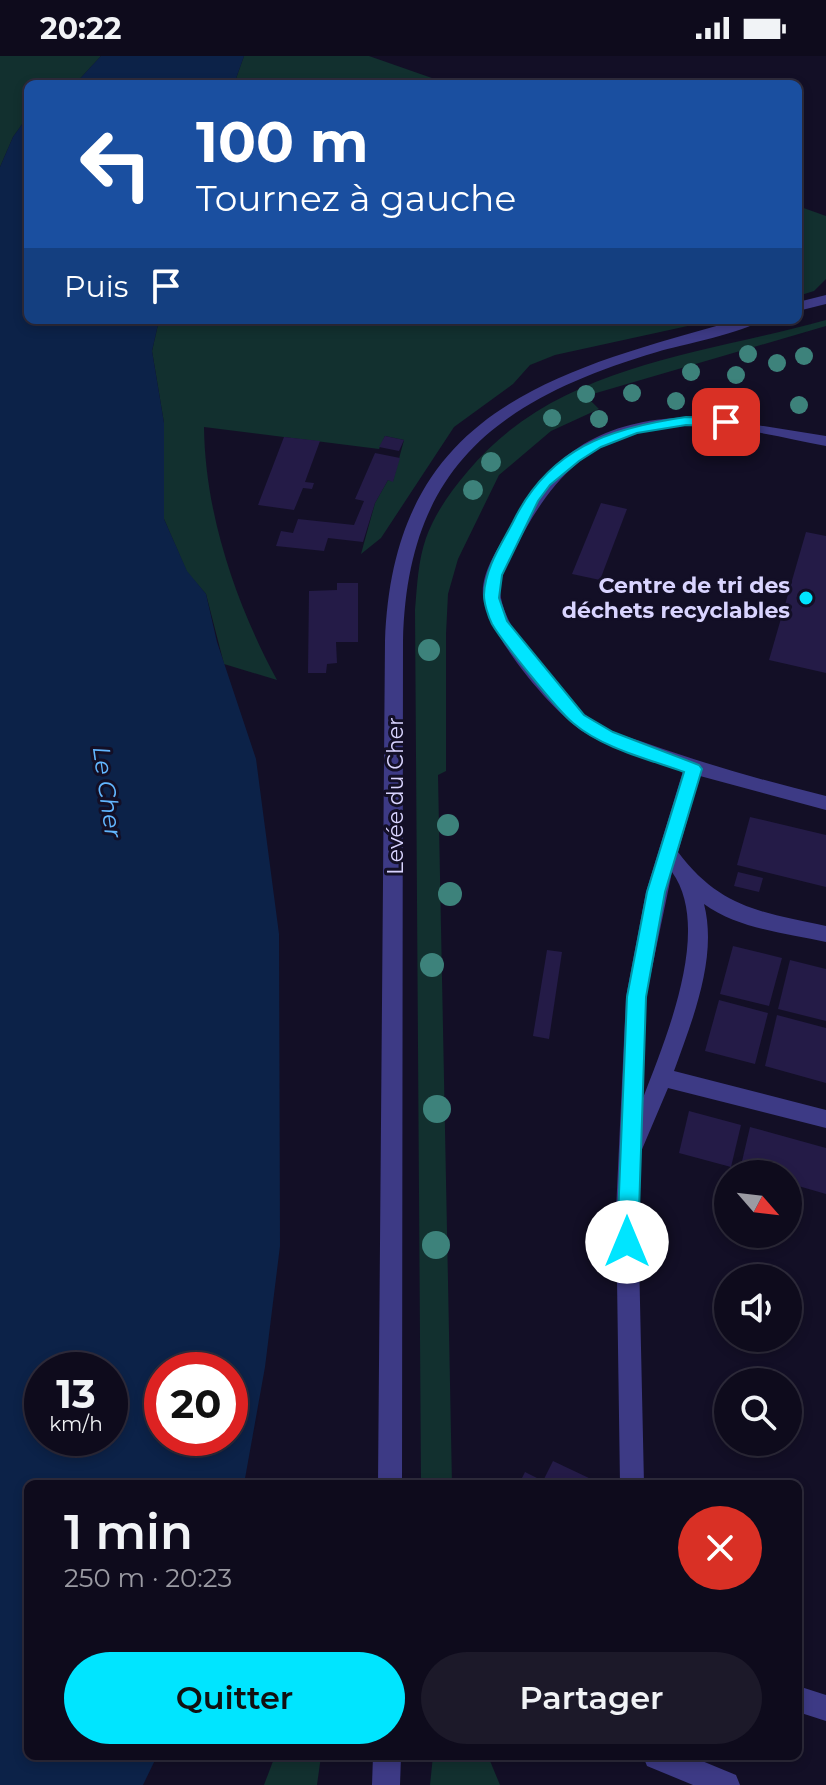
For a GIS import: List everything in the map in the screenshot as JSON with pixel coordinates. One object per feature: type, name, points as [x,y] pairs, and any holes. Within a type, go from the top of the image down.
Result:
[{"type":"street","points":[[802,306],[826,299]]},
{"type":"street","name":"Levée du Cher","points":[[390,1480],[395,1030],[394,641],[401,564],[408,539],[433,488],[460,453],[487,426],[534,394],[594,366],[740,324]]},
{"type":"street","points":[[826,441],[711,421],[656,424],[617,434],[573,458],[545,482],[531,500],[494,575],[491,598],[499,623],[578,719],[607,736],[693,769],[826,803]]},
{"type":"street","points":[[632,1480],[628,1165],[636,997],[645,941],[693,769]]},
{"type":"street","points":[[668,853],[687,882],[703,897],[737,913],[826,934]]},
{"type":"street","points":[[628,1165],[661,1077],[695,961],[699,929],[687,882]]},
{"type":"street","points":[[661,1077],[826,1119]]},
{"type":"street","points":[[802,1700],[826,1708]]},
{"type":"street","points":[[386,1785],[387,1760]]},
{"type":"street","points":[[667,1760],[726,1785]]},
{"type":"green space","points":[[0,56],[101,56],[79,80],[24,80],[24,122],[13,137],[0,167]]},
{"type":"green space","points":[[244,56],[369,56],[438,80],[235,80]]},
{"type":"green space","points":[[802,207],[826,216],[826,279],[814,291],[802,295]]},
{"type":"green space","points":[[826,320],[826,326],[586,396],[599,409],[551,431],[499,475],[458,559],[448,594],[446,771],[438,775],[452,1480],[421,1480],[415,610],[426,538],[444,503],[468,471],[504,435],[544,407],[587,385],[634,368]]},
{"type":"green space","points":[[158,324],[697,324],[555,355],[530,365],[513,384],[454,427],[381,538],[361,554],[375,503],[388,480],[393,481],[404,440],[385,436],[379,449],[204,427],[210,493],[226,558],[248,621],[277,680],[224,664],[206,594],[187,572],[164,519],[164,423],[152,351]]},
{"type":"green space","points":[[273,1760],[320,1760],[317,1785],[264,1785]]},
{"type":"green space","points":[[433,1760],[490,1760],[500,1785],[430,1785]]},
{"type":"water","points":[[101,56],[244,56],[235,80],[79,80]]},
{"type":"water","name":"Le Cher","points":[[24,122],[24,324],[158,324],[152,351],[164,423],[164,519],[187,571],[206,594],[217,642],[256,759],[279,934],[280,1246],[265,1367],[245,1480],[24,1480],[24,1760],[155,1760],[143,1785],[0,1785],[0,167],[13,137]]},
{"type":"building","points":[[385,436],[404,440],[399,451],[379,447]]},
{"type":"building","points":[[284,437],[320,441],[305,482],[314,483],[312,489],[303,488],[294,510],[258,505]]},
{"type":"building","points":[[375,453],[400,458],[393,482],[388,480],[375,503],[363,542],[328,538],[324,551],[276,546],[281,531],[293,533],[298,519],[354,525],[364,501],[355,499]]},
{"type":"building","points":[[601,503],[627,509],[600,580],[572,574]]},
{"type":"building","name":"Centre de tri des déchets recyclables","points":[[806,532],[826,536],[826,673],[769,660]]},
{"type":"building","points":[[337,583],[358,583],[358,642],[336,642],[337,663],[327,664],[326,673],[308,673],[309,591],[337,590]]},
{"type":"building","points":[[750,817],[826,835],[826,887],[737,865]]},
{"type":"building","points":[[738,872],[763,878],[759,892],[734,886]]},
{"type":"building","points":[[733,946],[782,958],[769,1006],[720,994]]},
{"type":"building","points":[[547,950],[562,952],[549,1039],[533,1036]]},
{"type":"building","points":[[790,960],[826,969],[826,1021],[778,1009]]},
{"type":"building","points":[[719,1000],[768,1013],[755,1064],[705,1051]]},
{"type":"building","points":[[777,1015],[826,1028],[826,1083],[765,1066]]},
{"type":"building","points":[[689,1111],[741,1125],[733,1160],[714,1160],[714,1162],[679,1153]]},
{"type":"building","points":[[750,1127],[826,1148],[826,1194],[802,1187],[802,1160],[742,1160]]},
{"type":"building","points":[[553,1461],[591,1479],[590,1480],[544,1480]]},
{"type":"building","points":[[525,1472],[541,1480],[521,1480]]},
{"type":"place","name":"Centre de tri des déchets recyclables","points":[[806,598]]},
{"type":"route","points":[[627,1242],[636,997],[656,892],[693,769],[607,736],[578,719],[514,644],[499,623],[491,598],[494,575],[531,500],[560,467],[596,444],[634,429],[686,421],[726,422]]}]
